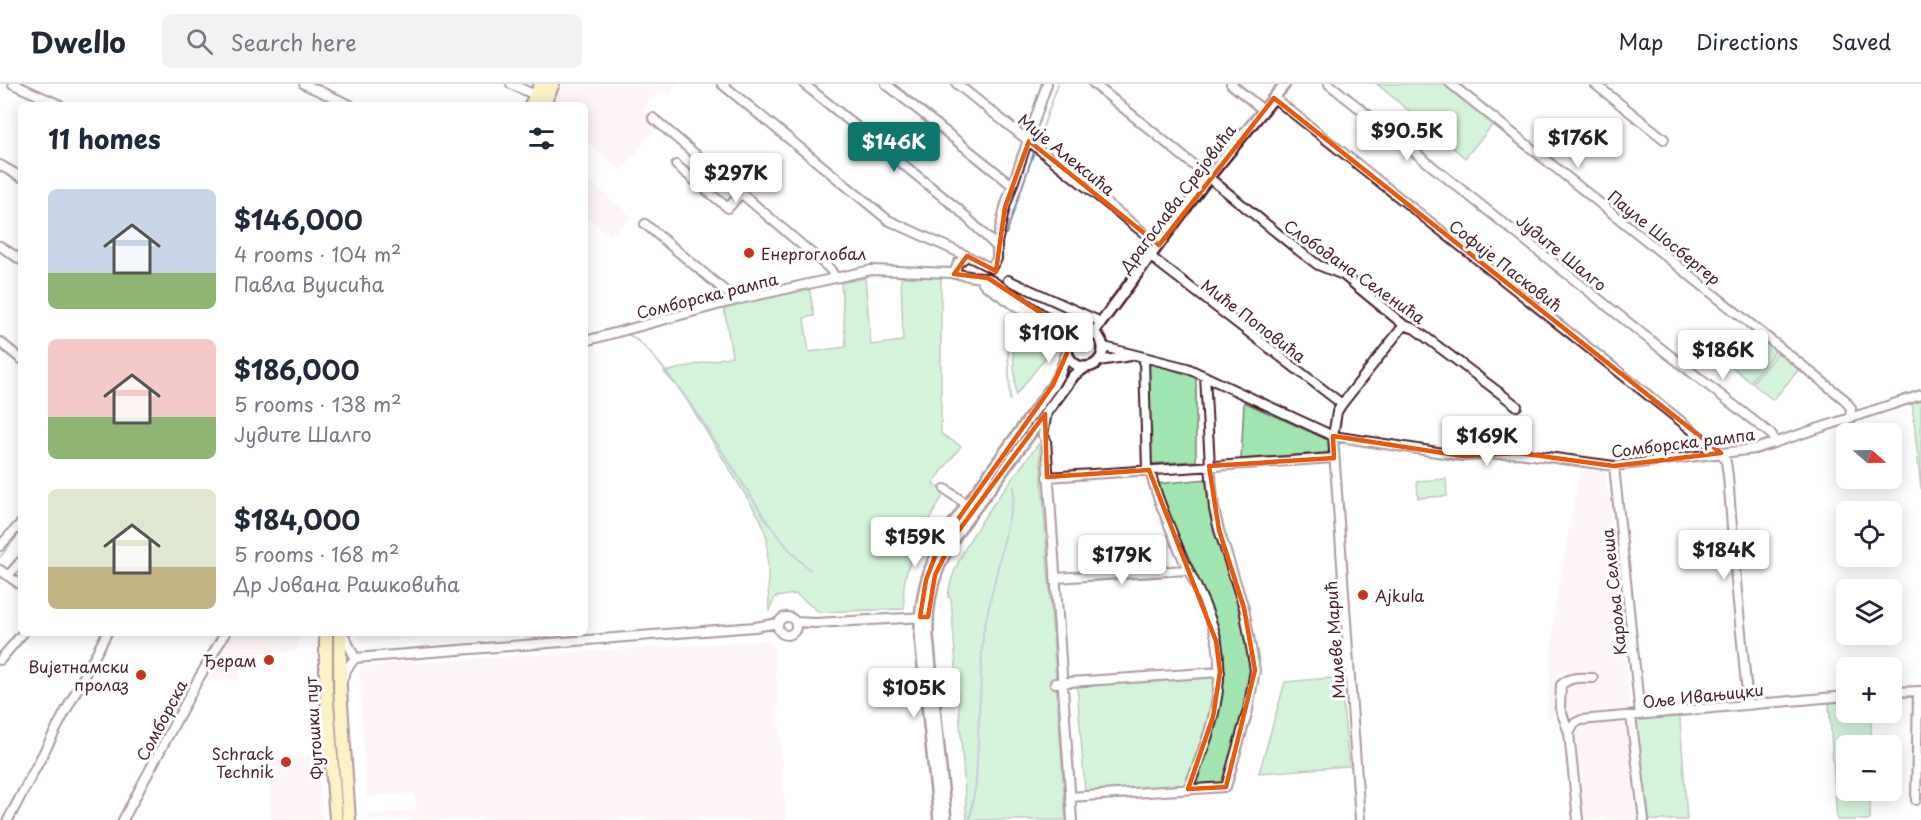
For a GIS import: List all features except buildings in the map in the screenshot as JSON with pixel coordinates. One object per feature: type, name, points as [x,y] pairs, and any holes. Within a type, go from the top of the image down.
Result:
[{"type":"main road","points":[[537,97],[553,84]]},
{"type":"main road","name":"Футошки пут","points":[[326,636],[326,687],[336,820]]},
{"type":"main road","name":"Футошки пут","points":[[341,636],[340,688],[349,820]]},
{"type":"street","points":[[13,84],[53,102]]},
{"type":"street","points":[[304,84],[343,102]]},
{"type":"street","points":[[511,84],[537,97]]},
{"type":"street","points":[[722,84],[888,220],[991,268],[997,259],[997,247],[1005,207],[1012,185],[1034,146],[1047,84]]},
{"type":"street","points":[[804,84],[958,209],[997,247]]},
{"type":"street","points":[[886,84],[1012,185]]},
{"type":"street","name":"Мије Алексића","points":[[957,84],[1159,244]]},
{"type":"street","name":"Слободана Селенића","points":[[1094,84],[1298,250],[1318,265],[1343,275],[1404,325],[1415,329],[1517,406]]},
{"type":"street","points":[[1231,84],[1263,110]]},
{"type":"street","name":"Драгослава Срејовића","points":[[1094,332],[1208,178],[1285,84]]},
{"type":"street","name":"Јудите Шалго","points":[[1329,84],[1772,435],[1775,443]]},
{"type":"street","name":"Пауле Шосбергер","points":[[1451,84],[1847,401],[1851,408],[1850,417]]},
{"type":"street","points":[[1595,84],[1664,139]]},
{"type":"street","name":"Софије Пасковић","points":[[1274,98],[1721,453]]},
{"type":"street","points":[[653,118],[830,268],[835,277]]},
{"type":"street","points":[[0,165],[18,175]]},
{"type":"street","points":[[676,165],[728,208],[742,192]]},
{"type":"street","points":[[645,224],[736,300]]},
{"type":"street","points":[[0,246],[18,258]]},
{"type":"street","points":[[954,274],[958,263],[967,256]]},
{"type":"street","name":"Миће Поповића","points":[[1150,257],[1342,404]]},
{"type":"street","name":"Сомборска рампа","points":[[588,340],[736,300],[871,270],[988,278],[1062,328],[1076,332]]},
{"type":"street","name":"Сомборска рампа","points":[[980,279],[1068,347]]},
{"type":"street","points":[[1008,280],[1101,322]]},
{"type":"street","name":"Милеве Марић","points":[[1360,820],[1333,436],[1335,421],[1342,404],[1404,325]]},
{"type":"street","points":[[939,820],[924,617],[923,590],[930,566],[939,546],[966,504],[1053,385],[1076,332],[1088,330],[1094,332],[1102,341],[1104,347],[1100,361],[1074,375],[962,524],[945,550],[935,575],[924,617],[946,820]]},
{"type":"street","points":[[0,342],[18,357]]},
{"type":"street","points":[[1068,347],[1076,365],[1086,367]]},
{"type":"street","name":"Сомборска рампа","points":[[1104,347],[1175,364],[1333,436],[1463,456],[1518,453],[1614,466],[1755,449],[1921,395]]},
{"type":"street","name":"Сомборска рампа","points":[[1100,361],[1134,356]]},
{"type":"street","points":[[1144,357],[1149,470],[1187,570],[1206,609],[1216,641],[1220,672],[1213,717],[1203,752],[1188,789]]},
{"type":"street","points":[[1070,797],[1226,787],[1248,710],[1255,670],[1244,608],[1219,530],[1213,503],[1205,376]]},
{"type":"street","points":[[1043,435],[1047,411]]},
{"type":"street","points":[[1032,432],[1042,431],[1046,440],[1059,682],[1072,820]]},
{"type":"street","points":[[1721,453],[1726,462],[1728,476],[1748,704]]},
{"type":"street","points":[[1047,477],[1334,458]]},
{"type":"street","name":"Кароља Селеша","points":[[1614,466],[1640,716]]},
{"type":"street","points":[[945,489],[966,504]]},
{"type":"street","points":[[0,546],[18,526]]},
{"type":"street","points":[[18,563],[3,574],[18,583]]},
{"type":"street","points":[[1054,578],[1187,570]]},
{"type":"street","points":[[785,616],[791,617],[796,624],[794,632],[789,635],[783,634],[778,626],[785,616]]},
{"type":"street","points":[[796,624],[924,617]]},
{"type":"street","points":[[340,688],[346,670],[355,658],[778,626]]},
{"type":"street","points":[[0,660],[20,636]]},
{"type":"street","points":[[8,820],[104,636]]},
{"type":"street","name":"Сомборска","points":[[123,820],[223,636]]},
{"type":"street","points":[[343,636],[355,658]]},
{"type":"street","points":[[1059,682],[1220,672]]},
{"type":"street","points":[[1578,820],[1569,733],[1560,708],[1562,685],[1566,680],[1593,678]]},
{"type":"street","points":[[1902,692],[1920,691],[1916,800]]},
{"type":"street","name":"Оље Ивањицки","points":[[1569,733],[1575,723],[1581,720],[1836,697]]},
{"type":"street","points":[[1630,716],[1644,820]]},
{"type":"highlighted area","points":[[1274,98],[1721,453],[1614,466],[1518,453],[1463,456],[1333,436],[1334,458],[1209,466],[1219,530],[1244,608],[1255,670],[1226,787],[1188,789],[1213,717],[1220,672],[1216,641],[1149,470],[1047,477],[1045,414],[954,537],[935,575],[928,617],[920,617],[926,580],[939,546],[1053,385],[1067,353],[1070,332],[988,278],[954,274],[967,256],[996,271],[1005,207],[1029,141],[1159,245]]},
{"type":"shaded area","points":[[563,84],[677,84],[669,96],[660,89],[643,110],[658,125],[622,171],[588,143],[588,102],[554,102]]},
{"type":"shaded area","points":[[588,180],[632,217],[610,236],[588,218]]},
{"type":"shaded area","points":[[1580,469],[1606,472],[1630,711],[1547,717],[1554,612]]},
{"type":"shaded area","points":[[230,636],[299,636],[297,651],[253,654],[254,668],[239,669],[240,680],[203,681]]},
{"type":"shaded area","points":[[360,636],[445,636],[360,643]]},
{"type":"shaded area","points":[[768,640],[774,644],[786,820],[367,820],[366,815],[417,811],[415,793],[366,797],[359,666]]},
{"type":"shaded area","points":[[1635,719],[1649,820],[1580,820],[1570,724]]},
{"type":"shaded area","points":[[313,756],[314,776],[319,776],[323,820],[270,820],[269,758]]},
{"type":"green space","points":[[1377,84],[1444,84],[1494,123],[1465,158]]},
{"type":"green space","points":[[901,275],[941,276],[941,434],[961,446],[933,483],[945,492],[909,564],[904,586],[904,609],[819,612],[796,594],[775,597],[769,612],[767,538],[761,520],[682,392],[664,372],[732,356],[724,307],[809,287],[814,316],[804,318],[809,352],[846,347],[841,283],[865,278],[871,345],[903,341]]},
{"type":"green space","points":[[1011,320],[1049,345],[1049,353],[1016,395]]},
{"type":"green space","points":[[1756,332],[1777,349],[1750,382],[1729,364]]},
{"type":"green space","points":[[1779,351],[1800,368],[1773,400],[1752,383]]},
{"type":"green space","points":[[1147,362],[1196,377],[1196,461],[1150,464]]},
{"type":"green space","points":[[1921,399],[1921,489],[1912,402]]},
{"type":"green space","points":[[1244,402],[1328,440],[1330,449],[1327,453],[1241,459]]},
{"type":"green space","points":[[1039,443],[1066,820],[967,820],[951,598],[948,597],[952,579],[971,538]]},
{"type":"green space","points":[[1208,479],[1242,610],[1253,668],[1245,708],[1223,785],[1192,786],[1217,718],[1220,639],[1210,607],[1156,484]]},
{"type":"green space","points":[[1446,479],[1447,496],[1418,498],[1417,481]]},
{"type":"green space","points":[[1216,675],[1205,731],[1186,786],[1085,793],[1077,684]]},
{"type":"green space","points":[[1340,677],[1349,766],[1259,773],[1285,682]]},
{"type":"green space","points":[[1829,703],[1836,703],[1836,723],[1871,723],[1871,735],[1836,735],[1836,801],[1870,801],[1870,820],[1837,820]]},
{"type":"green space","points":[[1680,717],[1687,820],[1649,820],[1635,719]]},
{"type":"waterway","points":[[1037,144],[1058,84]]},
{"type":"waterway","points":[[1006,234],[1035,149]]},
{"type":"waterway","points":[[1007,318],[1010,400]]},
{"type":"waterway","points":[[625,334],[639,342],[677,386],[780,539],[810,570]]},
{"type":"waterway","points":[[588,345],[617,336]]},
{"type":"waterway","points":[[970,818],[976,782],[983,633],[1014,496],[1014,487]]},
{"type":"waterway","points":[[0,557],[18,535]]},
{"type":"place","name":"Енергоглобал","points":[[749,253]]},
{"type":"place","name":"Ajkula","points":[[1363,595]]},
{"type":"place","name":"Ђерам","points":[[269,660]]},
{"type":"place","name":"Вијетнамски пролаз","points":[[141,675]]},
{"type":"place","name":"Schrack Technik","points":[[286,762]]}]
